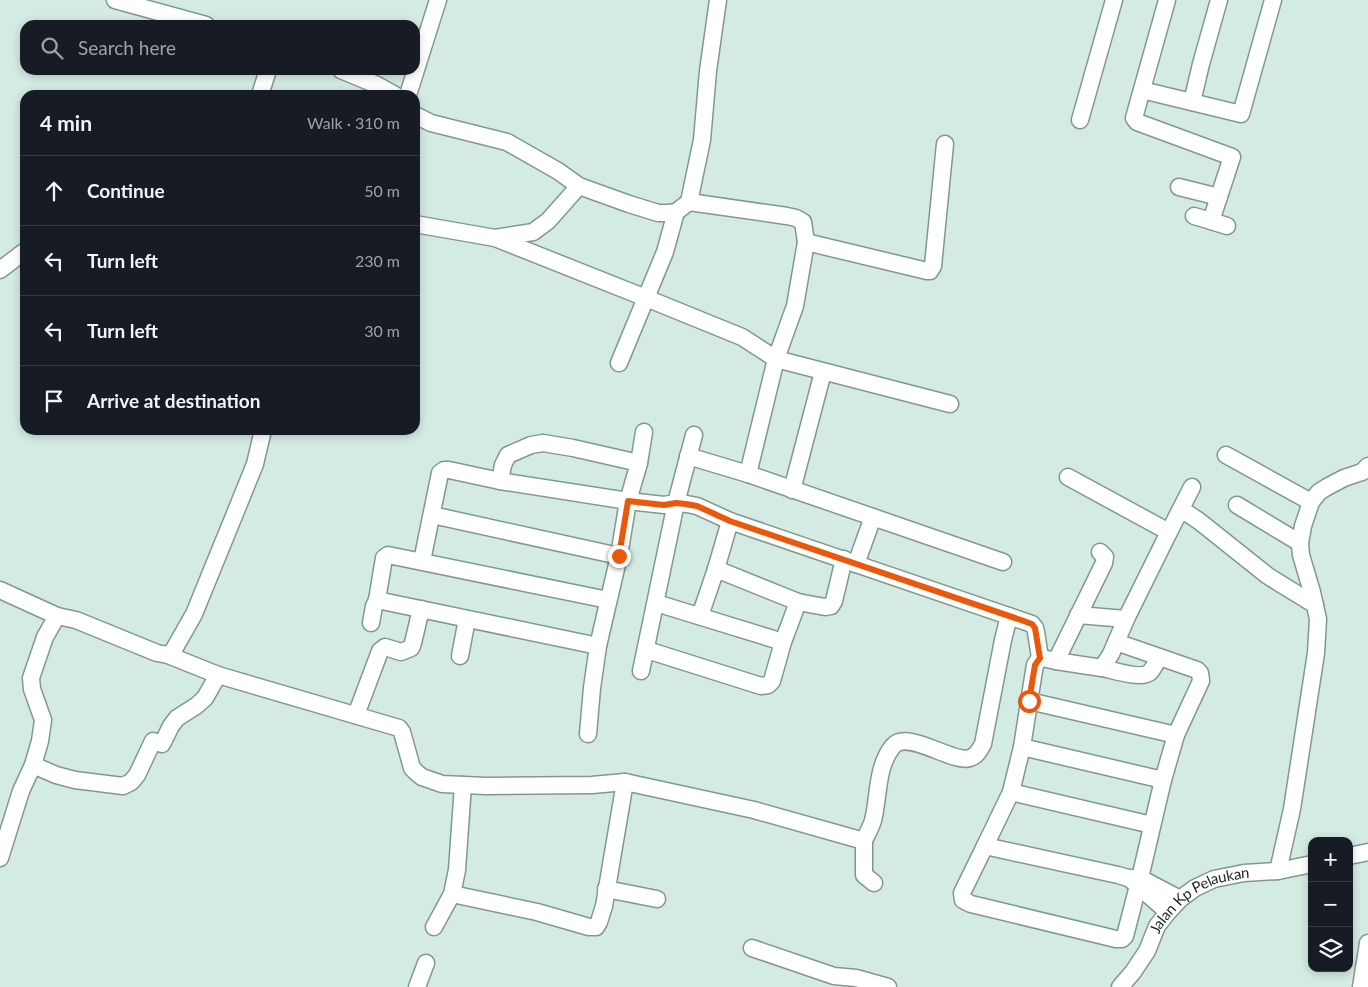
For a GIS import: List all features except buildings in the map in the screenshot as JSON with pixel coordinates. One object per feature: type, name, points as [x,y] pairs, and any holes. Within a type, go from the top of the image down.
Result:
[{"type":"street","points":[[420,57],[438,0]]},
{"type":"street","points":[[420,118],[431,123],[507,142],[558,171],[579,186],[606,196],[658,213],[676,212],[689,202],[702,140],[708,71],[718,0]]},
{"type":"street","points":[[1080,120],[1114,0]]},
{"type":"street","points":[[1167,0],[1134,118],[1137,122],[1232,157],[1211,221]]},
{"type":"street","points":[[1192,102],[1220,0]]},
{"type":"street","points":[[1142,90],[1241,114],[1273,0]]},
{"type":"street","points":[[121,1],[188,20]]},
{"type":"street","points":[[262,90],[266,75]]},
{"type":"street","points":[[352,75],[386,90]]},
{"type":"street","points":[[410,90],[414,75]]},
{"type":"street","points":[[806,242],[930,271],[933,266],[946,144]]},
{"type":"street","points":[[495,238],[533,232],[548,221],[579,186]]},
{"type":"street","points":[[1180,187],[1219,197]]},
{"type":"street","points":[[689,202],[796,218],[803,222],[806,242],[795,306],[776,359],[748,474]]},
{"type":"street","points":[[619,363],[665,252],[676,212]]},
{"type":"street","points":[[1194,216],[1227,226]]},
{"type":"street","points":[[420,225],[495,238],[742,337],[776,359],[950,404]]},
{"type":"street","points":[[0,270],[20,255]]},
{"type":"street","points":[[792,490],[822,372]]},
{"type":"street","points":[[588,734],[598,646],[619,556],[628,501],[639,462],[644,432]]},
{"type":"street","points":[[168,656],[173,651],[194,614],[255,464],[262,435]]},
{"type":"street","points":[[641,671],[647,650],[676,503],[694,435]]},
{"type":"street","points":[[500,481],[503,465],[508,455],[531,445],[543,443],[639,462]]},
{"type":"street","points":[[1226,455],[1311,502]]},
{"type":"street","points":[[688,456],[748,474],[1003,562]]},
{"type":"street","points":[[1278,871],[1292,809],[1316,654],[1318,619],[1301,555],[1300,542],[1303,526],[1311,502],[1319,492],[1362,472],[1368,466]]},
{"type":"street","points":[[422,561],[440,473],[444,470],[449,470],[500,481],[628,501],[697,506],[730,521],[1032,624],[1035,628],[1040,658],[1035,665],[1022,747],[1011,792],[962,893],[964,900],[972,904],[1122,939],[1126,933],[1135,881],[1176,735],[1201,681],[1200,673],[1197,670],[1116,642]]},
{"type":"street","points":[[1068,476],[1169,532]]},
{"type":"street","points":[[1102,668],[1192,487]]},
{"type":"street","points":[[1237,505],[1300,542]]},
{"type":"street","points":[[1181,509],[1268,576],[1315,605]]},
{"type":"street","points":[[432,515],[619,556]]},
{"type":"street","points":[[716,569],[798,602],[826,607],[831,606],[850,562],[873,517]]},
{"type":"street","points":[[700,616],[730,521]]},
{"type":"street","points":[[1056,661],[1104,564],[1105,557],[1100,552]]},
{"type":"street","points":[[371,623],[384,558],[388,555],[608,600]]},
{"type":"street","points":[[0,590],[58,616],[76,620],[157,654],[168,656],[218,675],[399,728],[402,732],[412,768],[422,777],[442,784],[486,786],[592,785],[625,782],[754,810],[864,841]]},
{"type":"street","points":[[377,600],[598,646]]},
{"type":"street","points":[[647,650],[761,686],[768,685],[776,673],[783,642],[798,602]]},
{"type":"street","points":[[656,603],[783,642]]},
{"type":"street","points":[[356,715],[380,651],[386,647],[401,652],[411,648],[421,609]]},
{"type":"street","points":[[1078,615],[1126,619]]},
{"type":"street","points":[[0,858],[21,791],[33,765],[40,741],[43,720],[30,678],[45,637],[58,616]]},
{"type":"street","points":[[874,883],[864,875],[864,841],[874,818],[878,780],[888,754],[895,744],[900,741],[929,746],[962,759],[971,758],[980,749],[983,744],[1009,616]]},
{"type":"street","points":[[460,656],[466,619]]},
{"type":"street","points":[[1040,658],[1137,675],[1146,675],[1159,658]]},
{"type":"street","points":[[33,765],[56,775],[75,780],[123,786],[131,782],[137,775],[153,742],[162,744],[177,718],[205,698],[218,675]]},
{"type":"street","points":[[1029,701],[1176,735]]},
{"type":"street","points":[[1022,747],[1163,780]]},
{"type":"street","points":[[452,894],[537,912],[588,927],[596,927],[604,906],[625,782]]},
{"type":"street","points":[[434,927],[452,894],[457,870],[462,785]]},
{"type":"street","points":[[1011,792],[1152,825]]},
{"type":"street","points":[[985,846],[1118,874],[1180,899]]},
{"type":"street","points":[[1353,855],[1368,852]]},
{"type":"street","name":"Jalan Kp Pelaukan","points":[[1120,987],[1133,972],[1157,926],[1180,899],[1195,888],[1214,878],[1244,873],[1278,871],[1308,865]]},
{"type":"street","points":[[1135,881],[1168,912]]},
{"type":"street","points":[[606,889],[657,899]]},
{"type":"street","points":[[1361,987],[1368,943]]},
{"type":"street","points":[[752,948],[834,976],[856,978],[888,987]]},
{"type":"street","points":[[417,987],[426,963]]},
{"type":"route","points":[[619,556],[628,501],[664,505],[686,504],[697,506],[730,521],[1021,620],[1032,624],[1035,628],[1040,658],[1035,665],[1029,701]]}]
